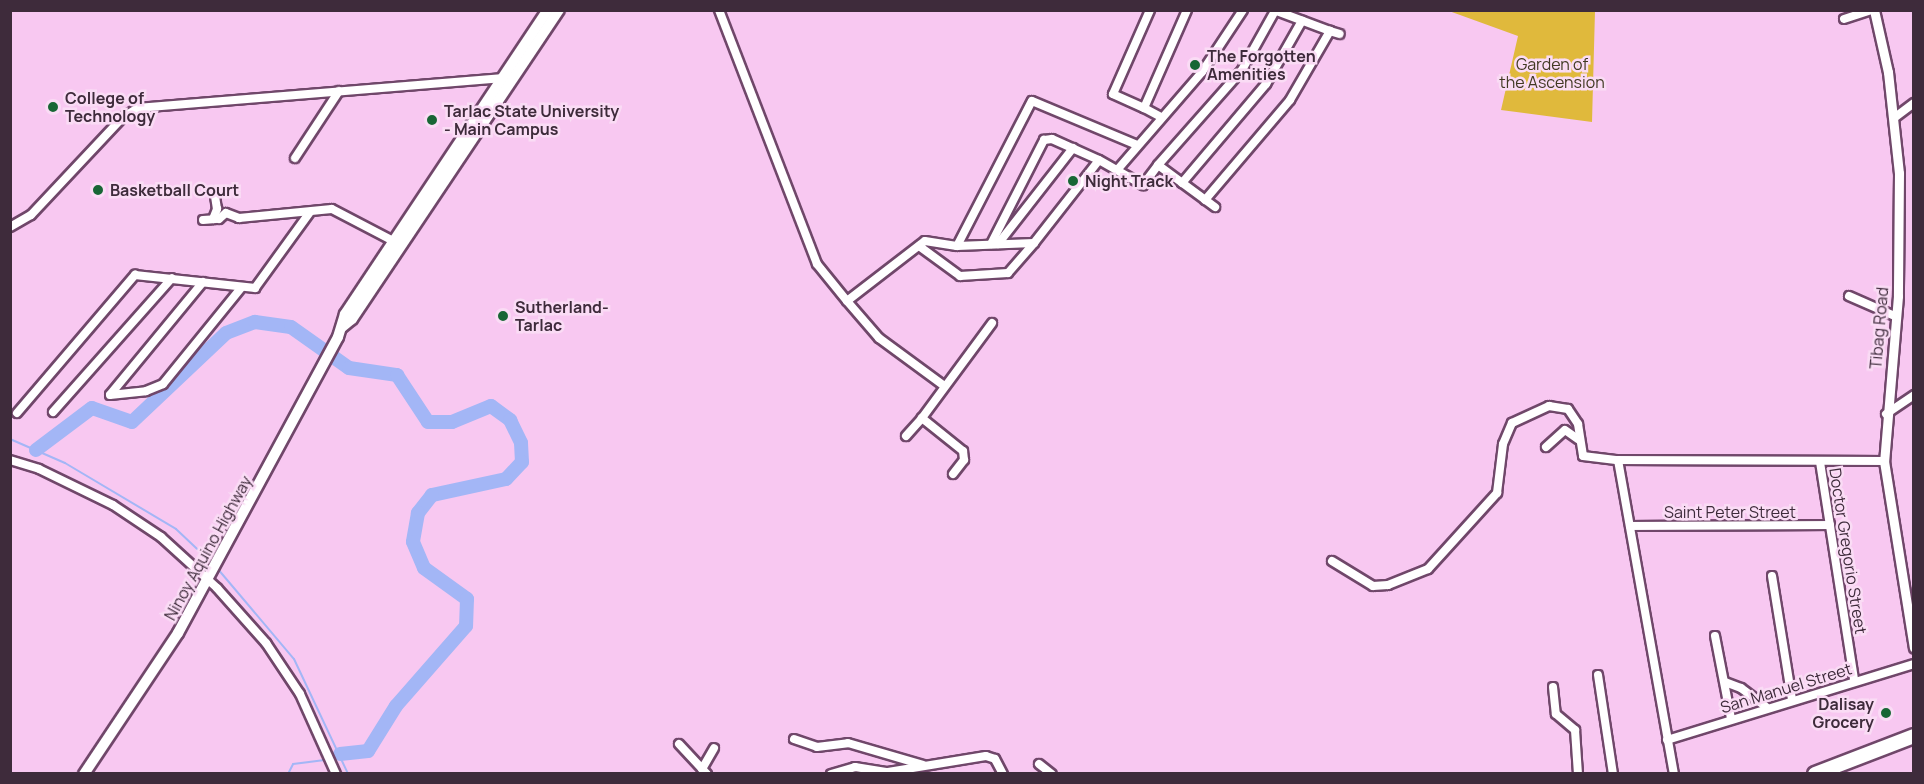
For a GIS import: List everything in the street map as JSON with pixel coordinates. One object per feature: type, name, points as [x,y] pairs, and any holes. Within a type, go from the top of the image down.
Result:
[{"type":"highway","points":[[1815,774],[1914,736]]},
{"type":"main road","name":"Ninoy Aquino Highway","points":[[487,109],[503,78],[515,68],[548,10]]},
{"type":"main road","name":"Ninoy Aquino Highway","points":[[84,774],[178,633],[246,511],[340,332],[396,243],[487,109],[559,10]]},
{"type":"street","points":[[719,10],[817,264],[879,338],[943,385]]},
{"type":"street","points":[[1150,10],[1113,94],[1161,117]]},
{"type":"street","points":[[1143,108],[1187,10]]},
{"type":"street","points":[[1118,168],[1215,56],[1243,10]]},
{"type":"street","points":[[1844,19],[1873,10]]},
{"type":"street","name":"Tibag Road","points":[[1873,10],[1894,118],[1900,232],[1897,317],[1886,414],[1884,461],[1914,648]]},
{"type":"street","points":[[994,244],[1044,140],[1052,139],[1118,168],[1143,185],[1242,70],[1274,11],[1340,34]]},
{"type":"street","points":[[1182,183],[1266,84],[1302,21]]},
{"type":"street","points":[[1205,200],[1290,100],[1330,31]]},
{"type":"street","points":[[10,227],[31,215],[129,111],[151,106],[503,78]]},
{"type":"street","points":[[295,158],[339,91]]},
{"type":"street","points":[[957,246],[1032,101],[1137,145]]},
{"type":"street","points":[[1894,118],[1914,104]]},
{"type":"street","points":[[994,244],[1073,148]]},
{"type":"street","points":[[919,246],[936,255],[958,275],[1006,274],[1034,243],[1099,160]]},
{"type":"street","points":[[1158,165],[1215,207]]},
{"type":"street","points":[[213,219],[217,209],[215,196]]},
{"type":"street","points":[[203,220],[213,219],[226,213],[239,218],[338,211],[396,243]]},
{"type":"street","points":[[17,413],[130,279],[144,274],[241,288],[260,285],[310,212]]},
{"type":"street","points":[[847,301],[928,241],[957,246],[1034,243]]},
{"type":"street","points":[[936,255],[946,245]]},
{"type":"street","points":[[53,412],[172,278]]},
{"type":"street","points":[[203,282],[110,395],[146,391],[163,384],[241,288]]},
{"type":"street","points":[[1849,296],[1875,311],[1897,317]]},
{"type":"street","points":[[906,436],[922,418],[943,385],[992,323]]},
{"type":"street","points":[[1886,414],[1914,395]]},
{"type":"street","points":[[1332,561],[1373,585],[1388,585],[1428,569],[1497,493],[1503,444],[1516,420],[1549,406],[1564,407],[1576,420],[1578,440],[1586,458],[1884,461]]},
{"type":"street","points":[[922,418],[963,451],[964,460],[953,474]]},
{"type":"street","points":[[1546,447],[1565,430],[1578,440]]},
{"type":"street","points":[[10,460],[39,469],[113,505],[161,537],[207,579],[266,643],[309,710],[336,774]]},
{"type":"street","points":[[1618,460],[1674,774]]},
{"type":"street","name":"Doctor Gregorio Street","points":[[1820,462],[1854,680]]},
{"type":"street","name":"Saint Peter Street","points":[[1630,525],[1830,525]]},
{"type":"street","points":[[1772,576],[1792,699]]},
{"type":"street","points":[[1715,636],[1731,718]]},
{"type":"street","name":"San Manuel Street","points":[[1668,740],[1766,707],[1914,664]]},
{"type":"street","points":[[1598,675],[1613,774]]},
{"type":"street","points":[[1725,682],[1741,688],[1766,707]]},
{"type":"street","points":[[1552,687],[1556,714],[1575,730],[1578,774]]},
{"type":"street","points":[[794,739],[817,747],[848,743],[924,765]]},
{"type":"street","points":[[679,744],[705,771],[714,748]]},
{"type":"street","points":[[831,774],[855,767],[888,772],[986,756],[995,759],[1003,774]]},
{"type":"street","points":[[1039,764],[1052,774]]},
{"type":"green space","name":"Garden of the Ascension","points":[[1449,11],[1595,11],[1592,122],[1501,110],[1518,36]]},
{"type":"waterway","points":[[36,450],[92,408],[132,422],[226,333],[255,322],[291,327],[349,368],[397,375],[428,422],[452,422],[491,406],[510,420],[521,443],[522,462],[506,479],[432,495],[418,513],[413,542],[424,568],[467,599],[466,626],[396,706],[368,751],[340,754]]},
{"type":"waterway","points":[[10,439],[65,463],[176,529],[211,562]]},
{"type":"waterway","points":[[217,568],[294,659],[348,774]]},
{"type":"waterway","points":[[288,774],[293,764],[325,760]]},
{"type":"place","name":"The Forgotten Amenities","points":[[1195,65]]},
{"type":"place","name":"College of Technology","points":[[53,107]]},
{"type":"place","name":"Tarlac State University - Main Campus","points":[[432,120]]},
{"type":"place","name":"Night Track","points":[[1073,181]]},
{"type":"place","name":"Basketball Court","points":[[98,190]]},
{"type":"place","name":"Sutherland- Tarlac","points":[[503,316]]},
{"type":"place","name":"Dalisay Grocery","points":[[1886,713]]}]
